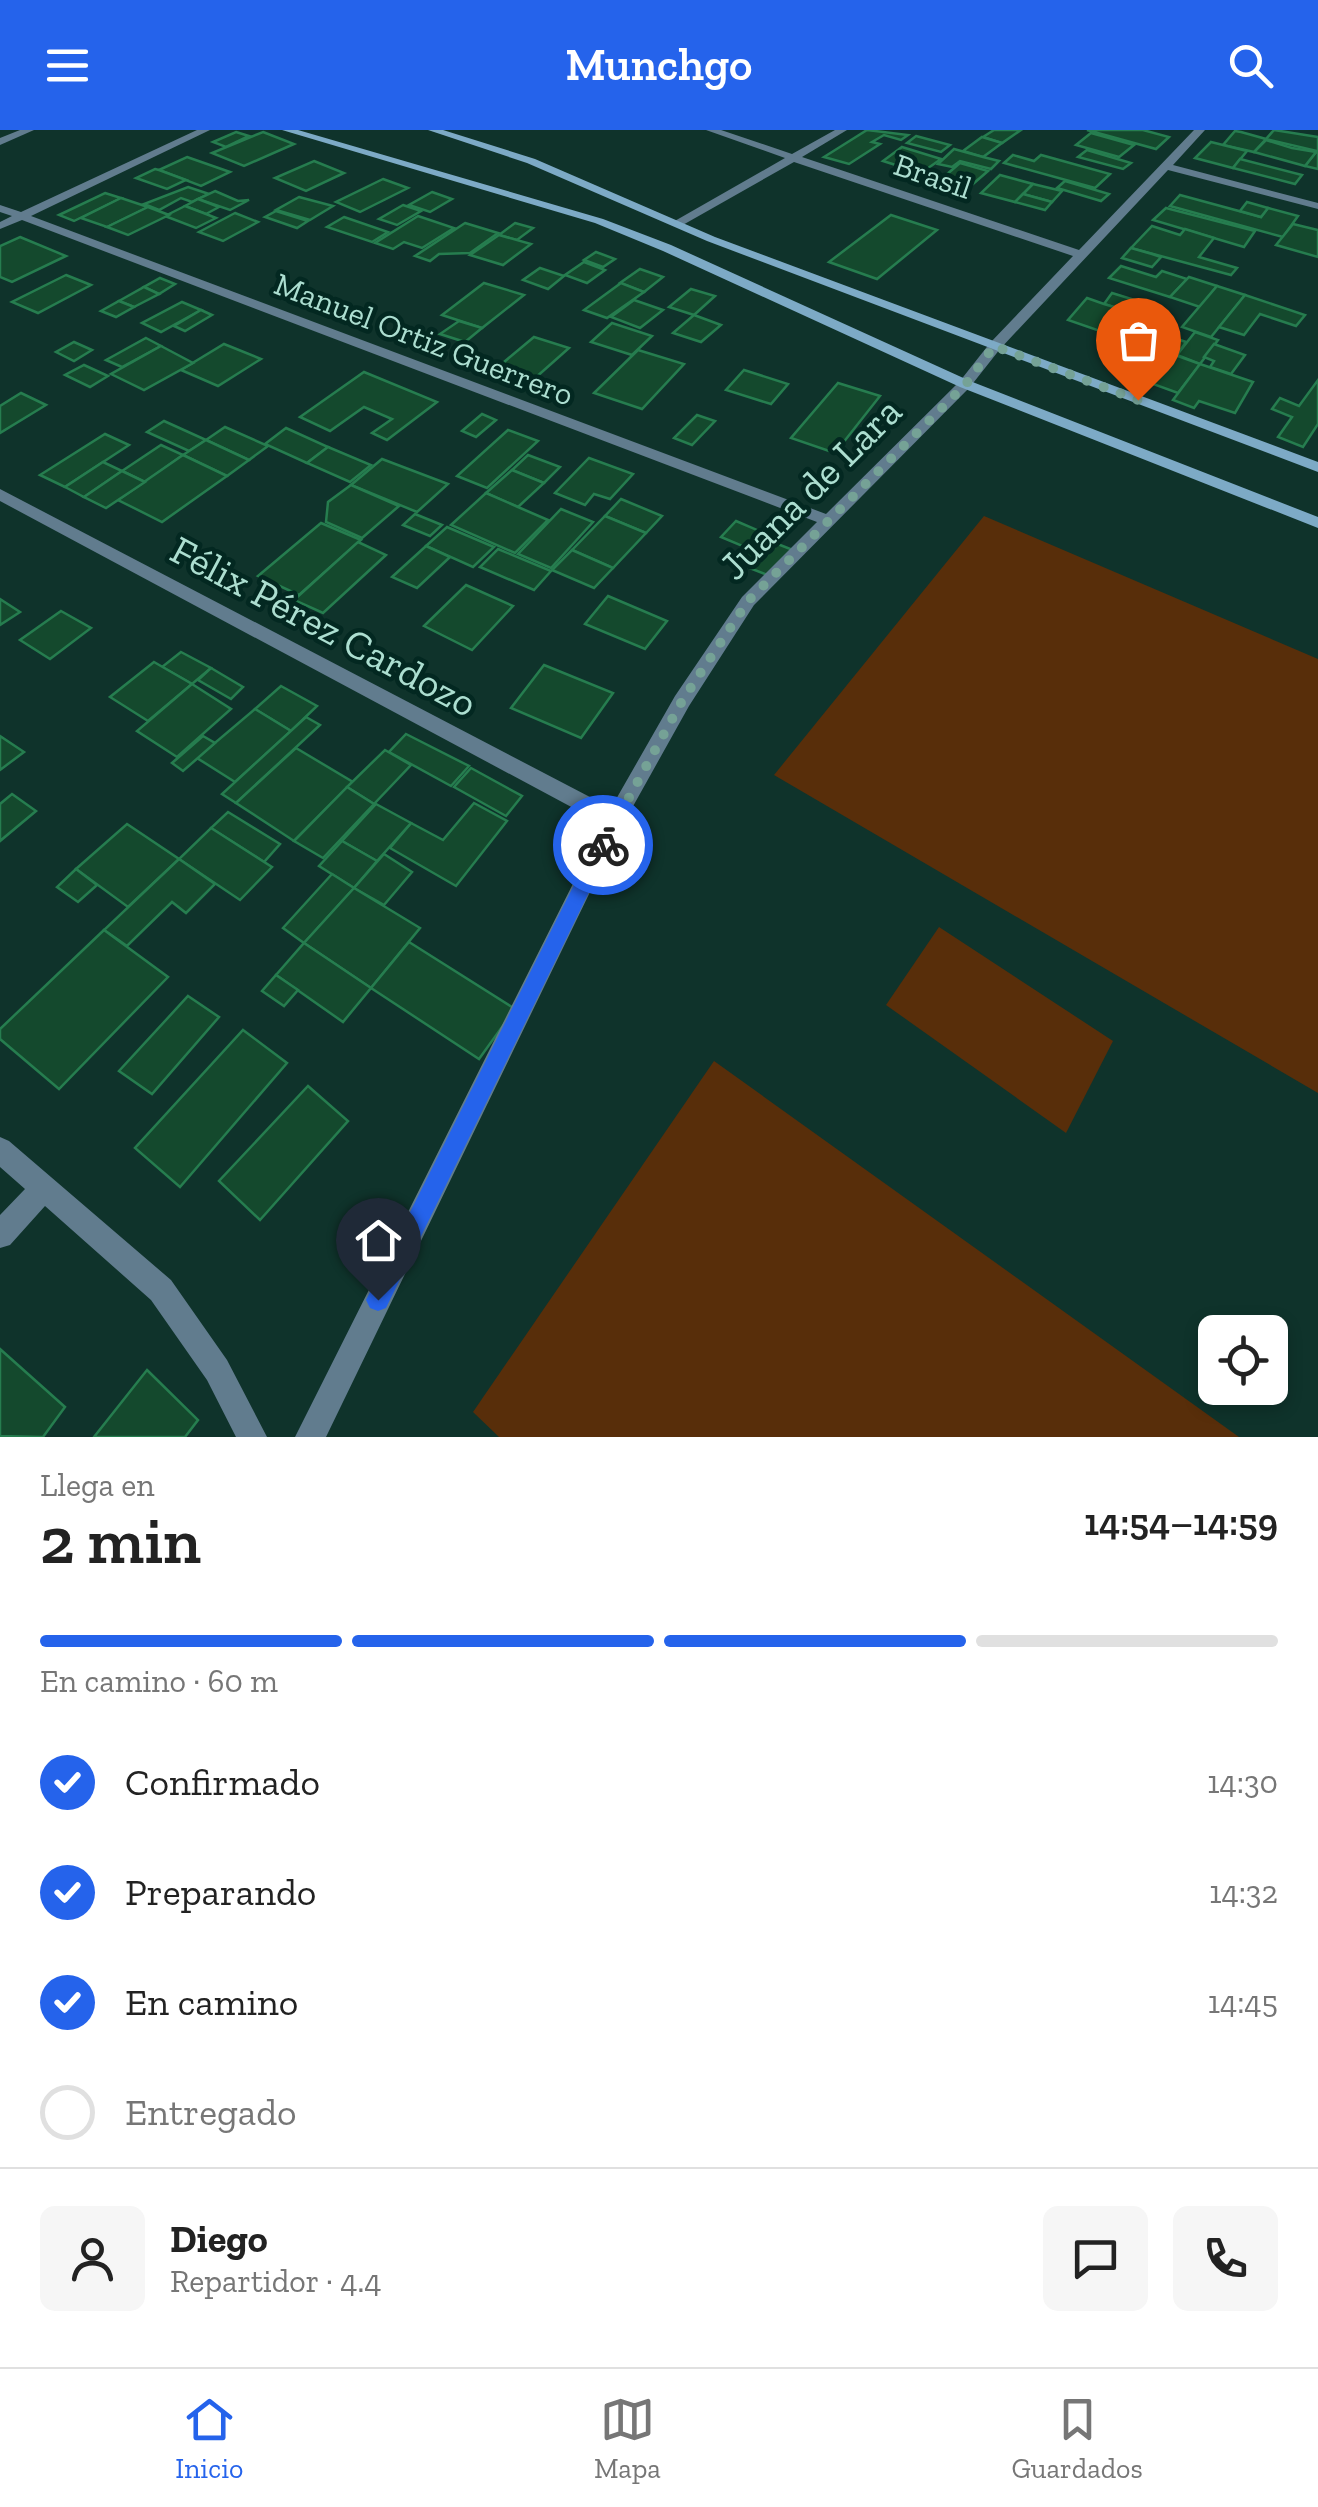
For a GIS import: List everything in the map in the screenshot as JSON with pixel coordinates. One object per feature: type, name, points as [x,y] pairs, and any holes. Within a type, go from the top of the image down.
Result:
[{"type":"main road","points":[[287,130],[599,220],[966,384],[1318,523]]},
{"type":"main road","points":[[432,130],[532,161],[677,224],[1318,467]]},
{"type":"street","points":[[0,142],[28,130]]},
{"type":"street","points":[[0,226],[206,130]]},
{"type":"street","name":"Brasil","points":[[712,130],[1081,255]]},
{"type":"street","points":[[677,224],[842,130]]},
{"type":"street","name":"Juana de Lara","points":[[310,1437],[616,820],[726,630],[748,601],[966,384],[994,346],[1200,130]]},
{"type":"street","points":[[1166,166],[1318,206]]},
{"type":"street","name":"Manuel Ortiz Guerrero","points":[[0,208],[829,521]]},
{"type":"street","name":"Félix Pérez Cardozo","points":[[0,494],[616,820]]},
{"type":"street","points":[[0,1150],[162,1290],[218,1370],[252,1437]]},
{"type":"street","points":[[0,1236],[44,1188]]},
{"type":"shaded area","points":[[984,516],[1318,659],[1318,1093],[774,775]]},
{"type":"shaded area","points":[[939,927],[1113,1041],[1066,1133],[886,1005]]},
{"type":"shaded area","points":[[714,1061],[1239,1437],[499,1437],[473,1412]]},
{"type":"building","points":[[867,130],[908,135],[901,140],[884,135],[872,142],[880,144],[849,164],[824,157]]},
{"type":"building","points":[[994,130],[1021,130],[1002,143],[983,137]]},
{"type":"building","points":[[1087,130],[1143,130],[1169,137],[1156,149]]},
{"type":"building","points":[[1274,130],[1318,137],[1318,169],[1305,166],[1317,151],[1266,139]]},
{"type":"building","points":[[1235,131],[1266,139],[1254,152],[1223,145]]},
{"type":"building","points":[[236,132],[249,136],[226,147],[213,142]]},
{"type":"building","points":[[263,132],[294,144],[244,166],[212,153]]},
{"type":"building","points":[[1091,133],[1134,145],[1119,157],[1076,145]]},
{"type":"building","points":[[916,136],[950,145],[941,152],[907,143]]},
{"type":"building","points":[[982,137],[1002,143],[983,157],[963,151]]},
{"type":"building","points":[[1266,140],[1316,152],[1305,166],[1254,152]]},
{"type":"building","points":[[1211,142],[1247,151],[1233,168],[1195,158]]},
{"type":"building","points":[[902,147],[941,159],[921,173],[883,161]]},
{"type":"building","points":[[954,149],[999,161],[991,169],[960,161],[952,167],[938,164]]},
{"type":"building","points":[[1087,150],[1131,163],[1123,169],[1078,157]]},
{"type":"building","points":[[1013,155],[1034,161],[1041,155],[1110,174],[1095,188],[1004,163]]},
{"type":"building","points":[[187,157],[230,172],[201,186],[159,170]]},
{"type":"building","points":[[1240,159],[1302,175],[1295,184],[1233,168]]},
{"type":"building","points":[[314,161],[344,173],[306,191],[275,178]]},
{"type":"building","points":[[960,163],[988,171],[959,196],[931,188]]},
{"type":"building","points":[[155,169],[186,180],[167,189],[136,178]]},
{"type":"building","points":[[1000,175],[1033,184],[1015,202],[981,193]]},
{"type":"building","points":[[383,179],[408,188],[360,212],[336,202]]},
{"type":"building","points":[[1065,181],[1109,194],[1101,201],[1057,188]]},
{"type":"building","points":[[1033,184],[1062,191],[1052,202],[1023,194]]},
{"type":"building","points":[[188,187],[209,194],[192,202],[181,198],[159,210],[144,204]]},
{"type":"building","points":[[215,191],[238,201],[249,200],[230,210],[198,199]]},
{"type":"building","points":[[432,192],[452,199],[430,212],[409,205]]},
{"type":"building","points":[[105,193],[121,198],[74,221],[59,215]]},
{"type":"building","points":[[1023,194],[1052,202],[1045,210],[1015,202]]},
{"type":"building","points":[[1180,195],[1261,217],[1268,208],[1298,216],[1283,237],[1170,206]]},
{"type":"building","points":[[299,197],[333,206],[310,220],[276,210]]},
{"type":"building","points":[[121,198],[148,207],[107,227],[81,218]]},
{"type":"building","points":[[198,199],[219,207],[206,214],[185,206]]},
{"type":"building","points":[[1247,202],[1268,208],[1261,217],[1240,211]]},
{"type":"building","points":[[403,205],[421,211],[397,225],[379,219]]},
{"type":"building","points":[[185,206],[216,218],[196,228],[165,216]]},
{"type":"building","points":[[148,207],[169,215],[128,235],[107,227]]},
{"type":"building","points":[[1166,208],[1255,231],[1244,247],[1153,220]]},
{"type":"building","points":[[276,211],[308,221],[297,228],[265,217]]},
{"type":"building","points":[[235,213],[258,222],[223,241],[199,232]]},
{"type":"building","points":[[891,215],[937,230],[877,279],[829,262]]},
{"type":"building","points":[[418,216],[454,228],[422,248],[404,242],[393,249],[375,243]]},
{"type":"building","points":[[344,217],[388,232],[372,242],[327,227]]},
{"type":"building","points":[[465,223],[498,233],[470,253],[439,254],[430,261],[415,256]]},
{"type":"building","points":[[515,223],[533,228],[517,240],[499,235]]},
{"type":"building","points":[[1293,224],[1318,230],[1318,257],[1276,245]]},
{"type":"building","points":[[1152,226],[1180,235],[1185,229],[1214,238],[1199,257],[1237,268],[1231,275],[1131,248]]},
{"type":"building","points":[[499,235],[531,244],[503,265],[470,255]]},
{"type":"building","points":[[20,237],[66,256],[12,282],[0,277],[0,246]]},
{"type":"building","points":[[1131,248],[1161,257],[1152,267],[1122,258]]},
{"type":"building","points":[[596,252],[615,259],[603,267],[584,260]]},
{"type":"building","points":[[584,262],[605,270],[587,283],[565,275]]},
{"type":"building","points":[[1121,266],[1156,277],[1162,271],[1187,279],[1170,297],[1109,278]]},
{"type":"building","points":[[540,268],[564,276],[548,289],[523,280]]},
{"type":"building","points":[[640,269],[663,277],[644,292],[620,283]]},
{"type":"building","points":[[66,275],[91,285],[38,313],[12,302]]},
{"type":"building","points":[[1189,277],[1217,286],[1200,307],[1170,297]]},
{"type":"building","points":[[160,278],[175,284],[159,294],[144,287]]},
{"type":"building","points":[[484,283],[524,295],[482,328],[442,315]]},
{"type":"building","points":[[621,283],[644,292],[607,318],[584,310]]},
{"type":"building","points":[[1217,286],[1245,295],[1211,337],[1182,327]]},
{"type":"building","points":[[144,287],[159,294],[134,307],[119,301]]},
{"type":"building","points":[[691,289],[715,296],[694,315],[669,307]]},
{"type":"building","points":[[1112,293],[1157,307],[1150,318],[1104,304]]},
{"type":"building","points":[[1245,295],[1305,315],[1296,326],[1260,314],[1244,335],[1219,327]]},
{"type":"building","points":[[1087,298],[1150,318],[1129,341],[1068,320]]},
{"type":"building","points":[[634,300],[663,310],[640,328],[611,317]]},
{"type":"building","points":[[119,301],[134,307],[116,317],[101,311]]},
{"type":"building","points":[[182,302],[201,310],[161,332],[142,323]]},
{"type":"building","points":[[201,310],[212,315],[185,331],[174,326]]},
{"type":"building","points":[[694,315],[721,325],[701,342],[673,333]]},
{"type":"building","points":[[459,321],[482,328],[465,342],[440,334]]},
{"type":"building","points":[[612,323],[652,336],[632,355],[591,342]]},
{"type":"building","points":[[1156,332],[1186,342],[1177,355],[1164,351]]},
{"type":"building","points":[[1195,332],[1218,340],[1200,364],[1177,355]]},
{"type":"building","points":[[534,337],[569,348],[534,379],[498,367]]},
{"type":"building","points":[[146,338],[161,346],[122,367],[106,360]]},
{"type":"building","points":[[74,342],[92,350],[74,361],[56,352]]},
{"type":"building","points":[[224,344],[261,359],[218,386],[181,370]]},
{"type":"building","points":[[1214,344],[1245,355],[1231,374],[1210,367],[1214,361],[1204,357]]},
{"type":"building","points":[[161,346],[193,363],[144,390],[111,374]]},
{"type":"building","points":[[638,350],[684,364],[642,409],[594,393]]},
{"type":"building","points":[[1164,351],[1200,364],[1178,393],[1142,380]]},
{"type":"building","points":[[1200,364],[1253,382],[1235,413],[1199,401],[1194,408],[1173,400]]},
{"type":"building","points":[[84,365],[108,376],[90,387],[65,375]]},
{"type":"building","points":[[744,370],[788,384],[771,404],[726,390]]},
{"type":"building","points":[[364,372],[437,402],[387,440],[372,433],[392,419],[364,407],[330,431],[300,417]]},
{"type":"building","points":[[1318,380],[1318,424],[1303,447],[1278,437],[1292,417],[1272,409],[1280,398],[1299,406]]},
{"type":"building","points":[[838,383],[880,396],[835,453],[791,438]]},
{"type":"building","points":[[21,393],[46,405],[0,433],[0,406]]},
{"type":"building","points":[[482,414],[496,420],[476,437],[462,431]]},
{"type":"building","points":[[697,415],[715,421],[692,445],[674,438]]},
{"type":"building","points":[[164,421],[206,440],[189,451],[147,432]]},
{"type":"building","points":[[225,427],[268,446],[249,460],[206,440]]},
{"type":"building","points":[[286,428],[328,447],[307,463],[265,444]]},
{"type":"building","points":[[508,430],[538,441],[487,488],[457,476]]},
{"type":"building","points":[[105,434],[129,445],[65,487],[40,475]]},
{"type":"building","points":[[206,440],[249,460],[227,476],[183,455]]},
{"type":"building","points":[[161,445],[183,455],[145,482],[122,471]]},
{"type":"building","points":[[328,447],[371,465],[350,482],[307,463]]},
{"type":"building","points":[[183,455],[227,476],[162,522],[118,500]]},
{"type":"building","points":[[528,455],[560,467],[544,483],[512,470]]},
{"type":"building","points":[[589,458],[633,474],[610,499],[594,494],[585,505],[555,493]]},
{"type":"building","points":[[382,459],[448,484],[417,512],[351,485]]},
{"type":"building","points":[[103,462],[122,471],[84,497],[65,487]]},
{"type":"building","points":[[512,470],[544,483],[518,507],[486,493]]},
{"type":"building","points":[[122,471],[145,482],[106,508],[84,497]]},
{"type":"building","points":[[351,485],[399,506],[362,538],[326,522],[328,502]]},
{"type":"building","points":[[486,493],[548,520],[515,553],[451,525]]},
{"type":"building","points":[[621,499],[662,516],[646,533],[605,516]]},
{"type":"building","points":[[561,509],[593,522],[551,568],[518,554]]},
{"type":"building","points":[[415,514],[442,525],[430,536],[403,525]]},
{"type":"building","points":[[605,516],[646,533],[613,568],[572,550]]},
{"type":"building","points":[[736,521],[778,539],[764,555],[721,537]]},
{"type":"building","points":[[321,523],[361,540],[299,595],[258,576]]},
{"type":"building","points":[[447,527],[494,547],[473,567],[426,546]]},
{"type":"building","points":[[358,542],[386,555],[323,613],[294,600]]},
{"type":"building","points":[[775,543],[793,550],[770,576],[734,562],[746,548],[764,556]]},
{"type":"building","points":[[426,546],[450,557],[417,588],[392,577]]},
{"type":"building","points":[[498,549],[551,571],[534,590],[480,567]]},
{"type":"building","points":[[572,550],[613,568],[594,588],[552,570]]},
{"type":"building","points":[[466,585],[513,606],[472,650],[424,626]]},
{"type":"building","points":[[608,596],[667,621],[645,649],[585,624]]},
{"type":"building","points":[[0,599],[20,612],[0,625]]},
{"type":"building","points":[[61,611],[91,628],[50,659],[20,640]]},
{"type":"building","points":[[181,652],[211,668],[192,684],[162,667]]},
{"type":"building","points":[[154,662],[192,684],[148,721],[110,697]]},
{"type":"building","points":[[544,665],[613,693],[581,738],[511,708]]},
{"type":"building","points":[[211,668],[243,687],[231,699],[198,680]]},
{"type":"building","points":[[192,684],[231,709],[177,757],[137,731]]},
{"type":"building","points":[[281,686],[317,706],[291,731],[255,709]]},
{"type":"building","points":[[255,709],[291,731],[235,782],[197,758]]},
{"type":"building","points":[[306,717],[320,725],[236,803],[222,794]]},
{"type":"building","points":[[406,734],[469,766],[451,786],[389,752]]},
{"type":"building","points":[[0,736],[24,752],[0,770]]},
{"type":"building","points":[[203,736],[215,743],[183,771],[172,763]]},
{"type":"building","points":[[296,748],[353,782],[294,841],[236,803]]},
{"type":"building","points":[[385,750],[411,765],[374,804],[347,787]]},
{"type":"building","points":[[471,768],[522,796],[506,816],[454,787]]},
{"type":"building","points":[[347,787],[374,804],[323,858],[294,841]]},
{"type":"building","points":[[12,794],[36,811],[0,841],[0,804]]},
{"type":"building","points":[[474,803],[507,821],[456,886],[390,848],[411,823],[443,840]]},
{"type":"building","points":[[376,804],[411,823],[377,861],[342,841]]},
{"type":"building","points":[[228,812],[280,844],[264,862],[211,828]]},
{"type":"building","points":[[127,824],[179,859],[128,907],[76,869]]},
{"type":"building","points":[[211,828],[272,867],[240,900],[179,859]]},
{"type":"building","points":[[342,841],[377,861],[354,888],[319,866]]},
{"type":"building","points":[[384,854],[412,872],[384,905],[354,888]]},
{"type":"building","points":[[179,859],[215,884],[186,913],[172,902],[127,946],[104,930]]},
{"type":"building","points":[[76,869],[97,885],[78,902],[57,887]]},
{"type":"building","points":[[332,874],[354,888],[304,943],[283,928]]},
{"type":"building","points":[[354,888],[420,928],[371,988],[304,943]]},
{"type":"building","points":[[104,930],[168,977],[59,1089],[0,1039],[0,1029]]},
{"type":"building","points":[[409,942],[515,1009],[479,1059],[371,988]]},
{"type":"building","points":[[304,943],[371,988],[343,1022],[276,975]]},
{"type":"building","points":[[276,975],[298,990],[284,1006],[262,991]]},
{"type":"building","points":[[188,996],[219,1017],[152,1094],[119,1071]]},
{"type":"building","points":[[243,1030],[287,1063],[180,1187],[135,1148]]},
{"type":"building","points":[[308,1086],[348,1121],[260,1220],[219,1181]]},
{"type":"building","points":[[0,1349],[65,1407],[43,1437],[0,1436]]},
{"type":"building","points":[[147,1370],[198,1420],[185,1437],[94,1437]]},
{"type":"way so far","points":[[603,845],[682,701],[748,601],[966,384],[994,346],[1138,400]]},
{"type":"route","points":[[378,1300],[603,845]]}]
